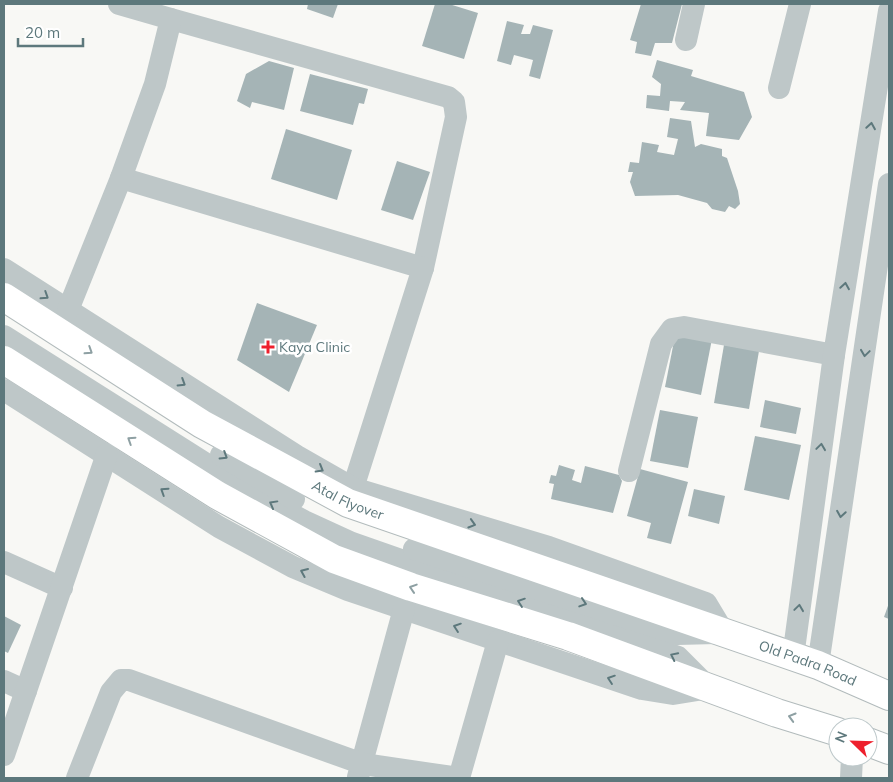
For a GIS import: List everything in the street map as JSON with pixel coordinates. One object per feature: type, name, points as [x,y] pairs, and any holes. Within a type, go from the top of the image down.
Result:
[{"type":"main road","name":"Atal Flyover","points":[[4,297],[202,424],[348,503],[724,633]]},
{"type":"main road","points":[[4,360],[217,495],[334,559],[411,588],[568,636],[777,713],[828,729]]},
{"type":"main road","name":"Old Padra Road","points":[[724,633],[818,666],[889,696]]},
{"type":"street","points":[[120,4],[448,97],[454,102],[456,117],[423,268],[353,488]]},
{"type":"street","points":[[686,40],[694,4]]},
{"type":"street","points":[[779,88],[800,4]]},
{"type":"street","points":[[793,657],[834,355],[889,11]]},
{"type":"street","points":[[68,310],[121,178],[154,84],[171,19]]},
{"type":"street","points":[[121,178],[423,268]]},
{"type":"street","points":[[818,666],[883,279],[889,184]]},
{"type":"street","points":[[848,262],[883,279]]},
{"type":"street","points":[[4,270],[297,456],[353,488],[549,547],[706,603],[724,633],[676,634],[396,543],[313,510],[4,320]]},
{"type":"street","points":[[629,471],[661,344],[672,329],[684,327],[834,355]]},
{"type":"street","points":[[4,336],[249,491],[304,522],[352,543],[678,657],[710,688]]},
{"type":"street","points":[[4,390],[219,527],[293,567],[348,590],[642,689],[673,694],[710,688]]},
{"type":"street","points":[[4,754],[107,454]]},
{"type":"street","points":[[4,562],[62,588]]},
{"type":"street","points":[[361,771],[404,609]]},
{"type":"street","points":[[77,778],[111,692],[122,680],[129,680],[361,771],[459,778],[498,641]]},
{"type":"street","points":[[4,682],[26,691]]},
{"type":"building","points":[[308,4],[338,4],[333,18],[307,9]]},
{"type":"building","points":[[435,4],[449,4],[478,13],[464,59],[422,46]]},
{"type":"building","points":[[641,4],[682,4],[672,43],[655,43],[651,56],[635,53],[637,42],[630,40]]},
{"type":"building","points":[[507,21],[524,25],[521,34],[530,34],[533,25],[553,30],[540,79],[529,76],[533,60],[514,55],[511,65],[497,61]]},
{"type":"building","points":[[657,60],[693,70],[691,76],[744,92],[752,117],[739,140],[706,136],[709,113],[680,110],[685,102],[670,101],[669,111],[646,108],[647,95],[660,96],[661,84],[652,77]]},
{"type":"building","points":[[269,61],[294,68],[284,110],[252,102],[250,108],[237,101],[246,74]]},
{"type":"building","points":[[310,74],[368,89],[364,104],[359,103],[353,125],[300,111]]},
{"type":"building","points":[[670,118],[691,121],[695,147],[701,144],[722,149],[722,156],[727,158],[738,191],[740,204],[735,209],[729,206],[725,212],[712,209],[707,203],[678,195],[635,196],[630,182],[633,172],[628,172],[630,162],[639,163],[642,142],[659,145],[657,152],[674,155],[678,139],[667,137]]},
{"type":"building","points":[[286,129],[352,150],[337,200],[271,179]]},
{"type":"building","points":[[397,161],[430,172],[413,220],[381,210]]},
{"type":"building","points":[[257,303],[317,325],[289,392],[237,360]]},
{"type":"building","points":[[676,331],[712,339],[701,395],[665,387]]},
{"type":"building","points":[[724,345],[759,351],[749,409],[714,403]]},
{"type":"building","points":[[765,400],[801,408],[796,434],[760,427]]},
{"type":"building","points":[[660,410],[698,417],[688,468],[650,461]]},
{"type":"building","points":[[755,436],[801,445],[789,500],[744,490]]},
{"type":"building","points":[[559,465],[575,470],[572,480],[581,483],[585,466],[619,475],[622,481],[613,513],[551,499],[554,484],[549,483],[551,475],[556,476]]},
{"type":"building","points":[[640,469],[688,482],[671,544],[647,538],[651,523],[627,516]]},
{"type":"building","points":[[694,489],[725,496],[719,524],[688,516]]},
{"type":"building","points":[[889,603],[889,619],[884,617]]},
{"type":"building","points":[[4,616],[21,625],[8,653],[4,651]]},
{"type":"place","name":"Kaya Clinic","points":[[268,347]]}]
